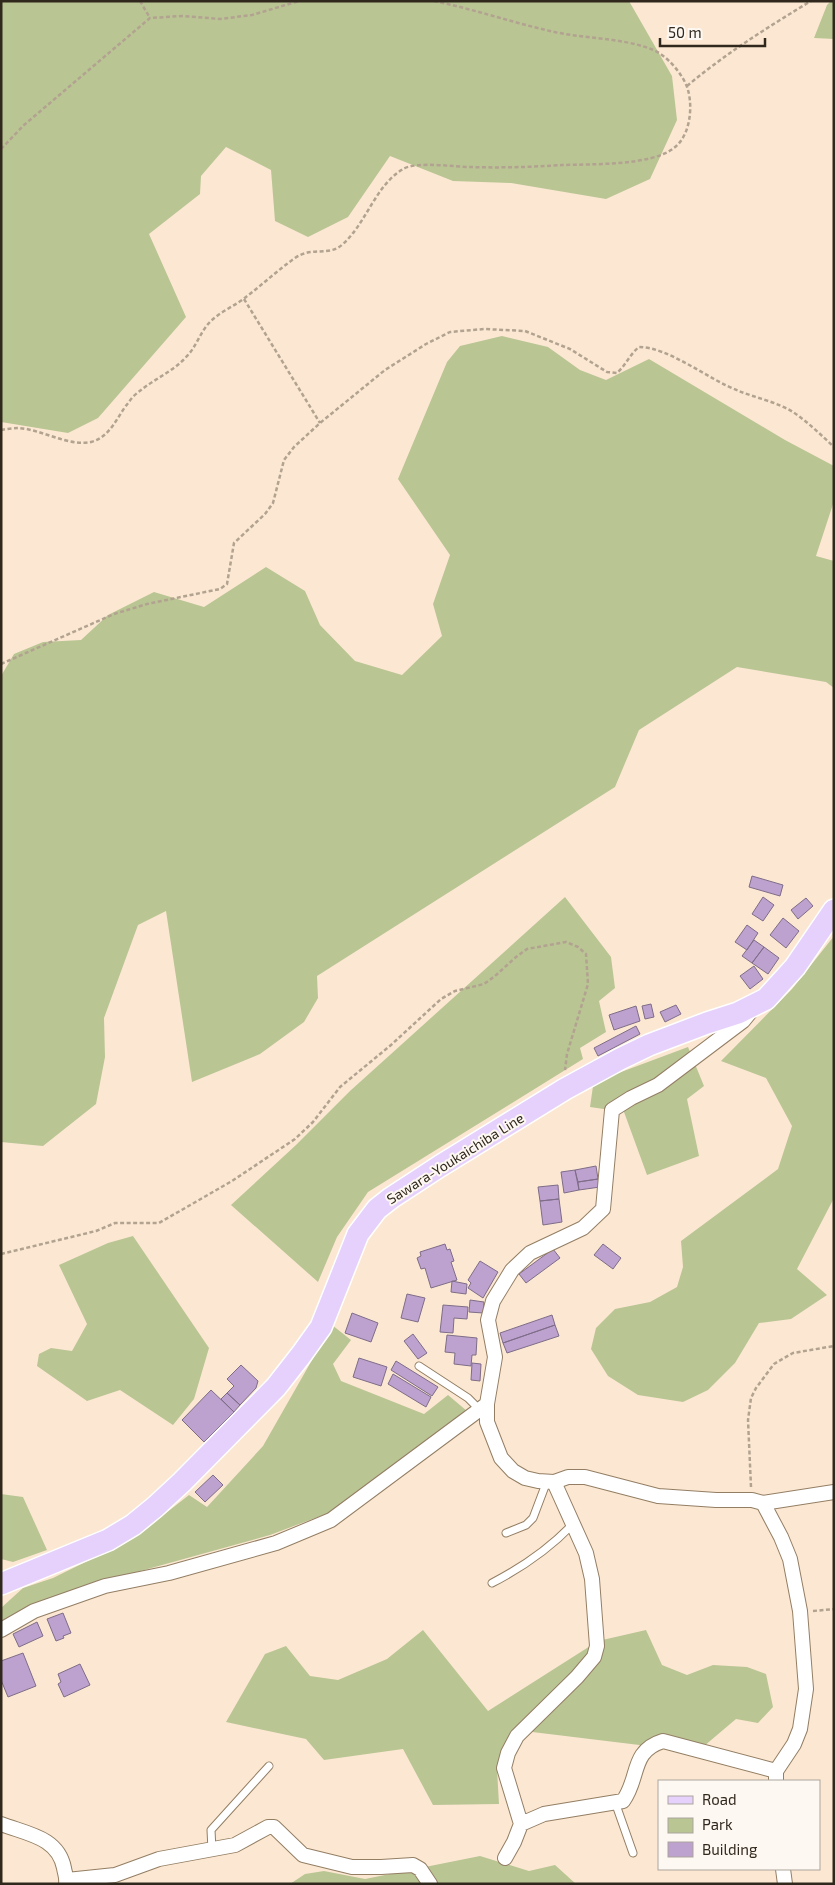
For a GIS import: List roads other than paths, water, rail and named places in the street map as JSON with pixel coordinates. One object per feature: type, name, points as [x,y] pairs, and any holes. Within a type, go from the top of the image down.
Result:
[{"type":"main road","name":"Sawara-Youkaichiba Line","points":[[1,1584],[108,1540],[133,1524],[155,1507],[276,1387],[321,1327],[358,1234],[377,1209],[440,1166],[566,1089],[620,1059],[649,1045],[755,1006],[766,1000],[795,967],[834,910]]},
{"type":"street","points":[[755,1006],[743,1021],[658,1085],[612,1110],[603,1210],[583,1228],[530,1253],[512,1270],[493,1300],[488,1320],[495,1357],[483,1407],[501,1458],[513,1471],[525,1478],[550,1481],[568,1477],[585,1477],[658,1496],[757,1502],[834,1492]]},
{"type":"street","points":[[1,1630],[34,1611],[105,1586],[169,1573],[276,1543],[331,1520],[483,1407]]},
{"type":"street","points":[[505,1858],[521,1824],[504,1768],[508,1753],[517,1736],[577,1677],[594,1657],[597,1646],[592,1579],[586,1553],[550,1481]]},
{"type":"street","points":[[521,1824],[544,1814],[623,1801],[628,1794],[640,1756],[652,1744],[663,1741],[776,1776],[800,1729],[806,1689],[800,1611],[790,1559],[782,1537],[757,1502]]},
{"type":"street","points":[[1,1824],[43,1839],[54,1846],[62,1858],[66,1882],[115,1875],[159,1859],[235,1845],[268,1826],[274,1826],[303,1855],[352,1867],[413,1865],[420,1869],[430,1884]]},
{"type":"street","points":[[783,1870],[785,1884]]},
{"type":"lane","points":[[419,1366],[483,1407]]},
{"type":"lane","points":[[506,1533],[526,1525],[533,1518],[550,1481]]},
{"type":"lane","points":[[492,1583],[519,1569],[562,1536],[572,1525]]},
{"type":"lane","points":[[212,1850],[211,1830],[269,1766]]},
{"type":"lane","points":[[615,1802],[633,1854]]}]
